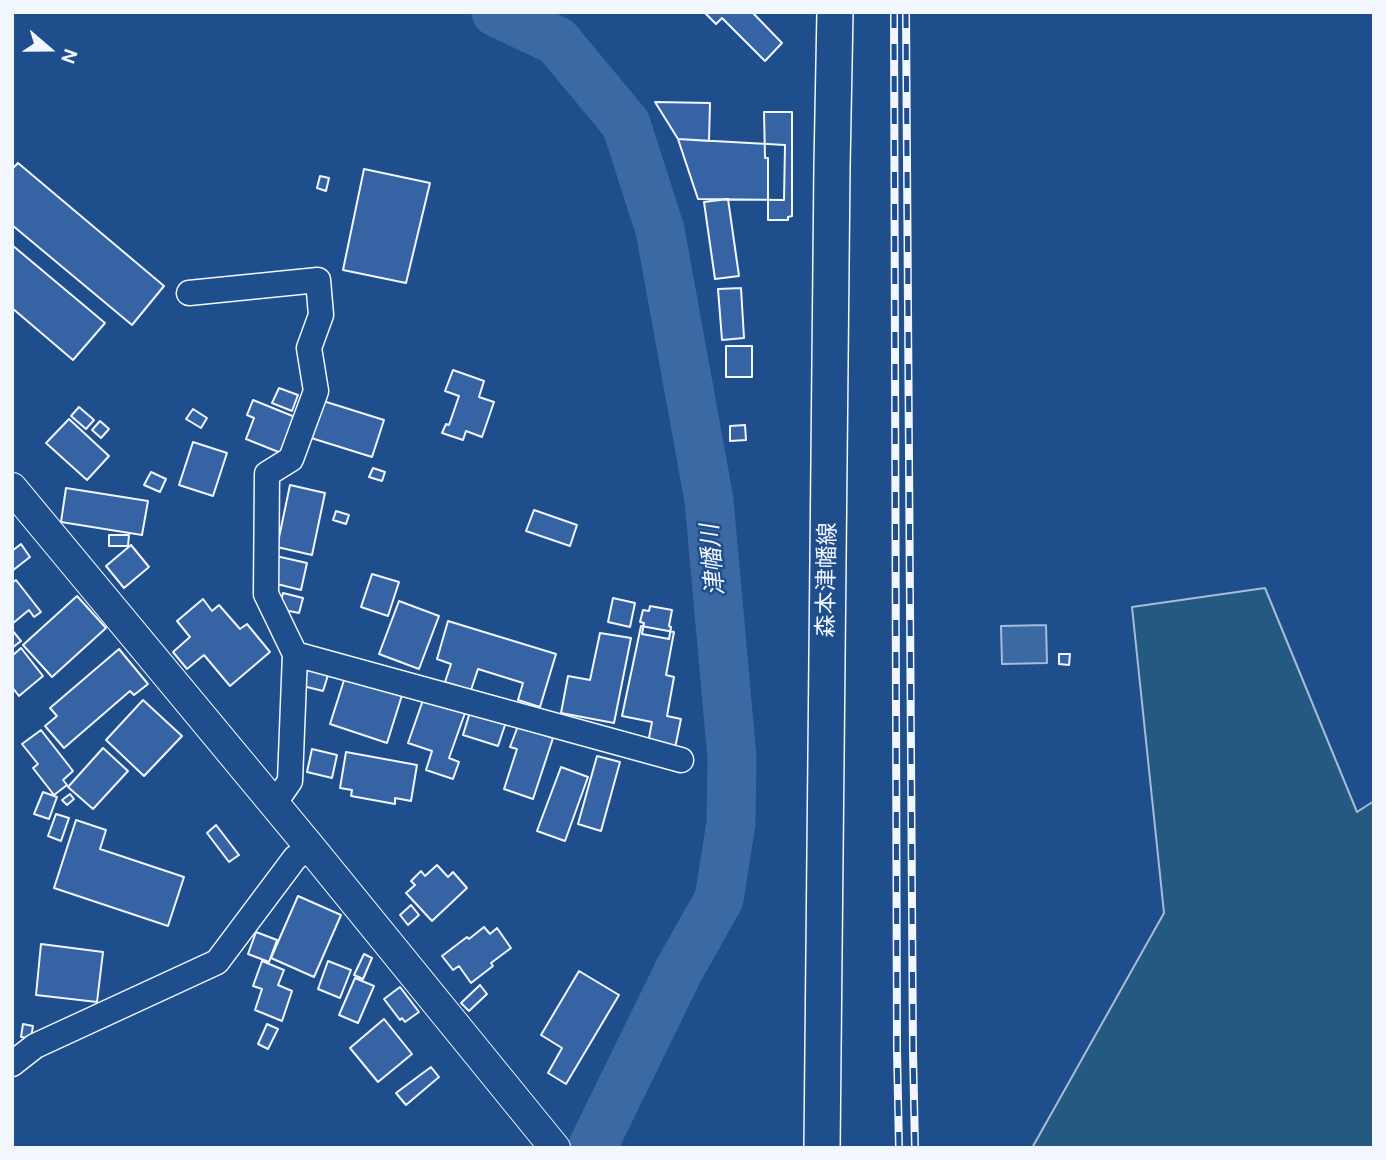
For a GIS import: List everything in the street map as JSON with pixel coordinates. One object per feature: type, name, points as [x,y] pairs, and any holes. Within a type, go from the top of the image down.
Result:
[{"type":"main road","name":"森本津幡線","points":[[822,1148],[835,12]]},
{"type":"street","points":[[188,293],[318,281],[321,315],[309,348],[316,391],[291,459],[267,474],[266,594],[295,654],[290,781],[274,804]]},
{"type":"street","points":[[12,488],[550,1142]]},
{"type":"street","points":[[295,654],[681,760]]},
{"type":"street","points":[[12,1064],[35,1046],[217,962],[295,858],[310,848]]},
{"type":"shaded area","points":[[1265,588],[1357,812],[1374,801],[1374,1148],[1032,1148],[1164,913],[1132,607]]},
{"type":"shaded area","points":[[1046,625],[1047,663],[1002,664],[1001,626]]},
{"type":"building","points":[[704,12],[752,12],[782,43],[765,61],[722,18],[716,24]]},
{"type":"building","points":[[655,102],[710,103],[709,141],[678,139]]},
{"type":"building","points":[[764,112],[792,112],[792,216],[788,217],[788,220],[768,220],[768,158],[765,158]]},
{"type":"building","points":[[678,139],[785,145],[784,200],[698,199]]},
{"type":"building","points":[[18,163],[164,286],[132,325],[12,225],[12,169]]},
{"type":"building","points":[[364,169],[430,183],[406,283],[343,270]]},
{"type":"building","points":[[320,176],[329,178],[326,191],[317,188]]},
{"type":"building","points":[[728,199],[739,276],[715,279],[704,202]]},
{"type":"building","points":[[12,245],[105,323],[73,360],[12,308]]},
{"type":"building","points":[[741,288],[744,338],[722,340],[718,289]]},
{"type":"building","points":[[726,346],[752,346],[752,377],[726,377]]},
{"type":"building","points":[[453,370],[484,381],[479,397],[494,402],[482,437],[466,431],[463,440],[442,433],[446,424],[449,425],[459,396],[445,391]]},
{"type":"building","points":[[279,388],[298,395],[292,411],[272,403]]},
{"type":"building","points":[[253,400],[295,417],[281,453],[246,439],[254,418],[247,415]]},
{"type":"building","points":[[320,400],[384,420],[372,457],[308,437]]},
{"type":"building","points":[[79,407],[94,420],[86,429],[71,416]]},
{"type":"building","points":[[193,409],[207,418],[201,428],[186,419]]},
{"type":"building","points":[[69,419],[109,456],[87,480],[46,443]]},
{"type":"building","points":[[100,421],[109,429],[101,438],[92,430]]},
{"type":"building","points":[[745,425],[746,440],[730,441],[730,426]]},
{"type":"building","points":[[193,442],[227,453],[213,496],[179,485]]},
{"type":"building","points":[[373,468],[385,472],[382,481],[369,477]]},
{"type":"building","points":[[151,472],[166,479],[160,492],[144,485]]},
{"type":"building","points":[[290,485],[325,493],[312,555],[277,547]]},
{"type":"building","points":[[66,488],[148,501],[142,535],[61,522]]},
{"type":"building","points":[[534,510],[577,525],[570,546],[526,531]]},
{"type":"building","points":[[336,511],[349,515],[346,524],[333,520]]},
{"type":"building","points":[[109,535],[129,535],[128,546],[109,546]]},
{"type":"building","points":[[21,544],[30,557],[12,571],[12,551]]},
{"type":"building","points":[[131,545],[149,567],[124,588],[106,566]]},
{"type":"building","points":[[276,556],[307,563],[301,590],[269,582]]},
{"type":"building","points":[[372,574],[399,582],[388,616],[361,607]]},
{"type":"building","points":[[16,580],[41,612],[34,617],[29,610],[12,624],[12,583]]},
{"type":"building","points":[[283,593],[303,598],[299,613],[279,609]]},
{"type":"building","points":[[77,596],[106,628],[52,677],[23,645]]},
{"type":"building","points":[[613,598],[635,603],[630,627],[608,622]]},
{"type":"building","points":[[203,599],[212,611],[219,605],[240,629],[247,624],[270,652],[230,686],[204,655],[187,669],[173,652],[190,637],[177,621]]},
{"type":"building","points":[[399,601],[439,616],[419,669],[379,654]]},
{"type":"building","points":[[650,606],[672,610],[669,639],[642,634],[644,623],[640,622],[643,610],[649,611]]},
{"type":"building","points":[[448,621],[556,654],[540,707],[518,700],[523,683],[478,669],[471,690],[445,682],[451,664],[437,659]]},
{"type":"building","points":[[641,626],[674,632],[666,675],[674,677],[667,716],[681,719],[675,748],[648,743],[652,722],[622,716]]},
{"type":"building","points":[[12,630],[21,641],[12,648]]},
{"type":"building","points":[[600,633],[631,638],[614,723],[561,713],[568,676],[590,680]]},
{"type":"building","points":[[21,648],[43,676],[19,696],[12,687],[12,656]]},
{"type":"building","points":[[119,649],[148,684],[134,695],[130,691],[64,748],[45,726],[57,716],[50,708]]},
{"type":"building","points":[[1059,654],[1070,654],[1069,665],[1059,664]]},
{"type":"building","points":[[308,667],[329,672],[323,691],[303,686]]},
{"type":"building","points":[[346,674],[403,692],[387,743],[330,724]]},
{"type":"building","points":[[143,700],[182,736],[144,776],[106,740]]},
{"type":"building","points":[[423,700],[465,713],[449,758],[459,762],[453,779],[426,770],[432,751],[408,743]]},
{"type":"building","points":[[470,712],[506,722],[498,746],[463,735]]},
{"type":"building","points":[[518,726],[553,738],[533,799],[504,789],[517,749],[510,747]]},
{"type":"building","points":[[41,730],[73,771],[63,780],[67,785],[54,795],[33,768],[38,764],[22,744]]},
{"type":"building","points":[[103,748],[128,771],[93,809],[68,787]]},
{"type":"building","points":[[312,749],[337,755],[332,778],[307,772]]},
{"type":"building","points":[[346,752],[417,765],[411,801],[395,798],[395,804],[351,796],[352,790],[340,788]]},
{"type":"building","points":[[597,756],[620,762],[601,831],[578,824]]},
{"type":"building","points":[[561,767],[588,777],[565,841],[537,831]]},
{"type":"building","points":[[43,792],[57,797],[49,819],[34,814]]},
{"type":"building","points":[[70,794],[74,799],[67,805],[62,800]]},
{"type":"building","points":[[56,814],[69,818],[61,841],[48,836]]},
{"type":"building","points":[[76,820],[106,830],[100,849],[184,877],[168,926],[54,888]]},
{"type":"building","points":[[216,825],[239,855],[229,862],[207,833]]},
{"type":"building","points":[[437,865],[448,877],[453,872],[467,888],[432,921],[406,893],[415,885],[411,881],[421,871],[425,876]]},
{"type":"building","points":[[298,896],[341,915],[314,977],[271,958]]},
{"type":"building","points":[[411,905],[419,915],[408,925],[400,915]]},
{"type":"building","points":[[484,927],[490,934],[497,928],[511,948],[471,983],[459,966],[453,970],[442,956]]},
{"type":"building","points":[[256,932],[277,940],[269,962],[248,954]]},
{"type":"building","points":[[41,944],[103,952],[97,1002],[36,995]]},
{"type":"building","points":[[364,954],[372,958],[363,979],[354,975]]},
{"type":"building","points":[[262,961],[284,970],[278,985],[292,991],[282,1021],[255,1010],[262,989],[253,986]]},
{"type":"building","points":[[328,961],[351,970],[340,998],[318,989]]},
{"type":"building","points":[[579,971],[619,995],[566,1084],[548,1073],[562,1048],[541,1035]]},
{"type":"building","points":[[355,978],[374,986],[358,1023],[339,1015]]},
{"type":"building","points":[[480,985],[487,994],[469,1011],[461,1003]]},
{"type":"building","points":[[400,987],[419,1012],[405,1022],[402,1018],[400,1020],[384,999]]},
{"type":"building","points":[[384,1019],[412,1054],[378,1082],[350,1048]]},
{"type":"building","points":[[23,1024],[33,1026],[31,1038],[21,1037]]},
{"type":"building","points":[[267,1024],[278,1029],[268,1049],[258,1044]]},
{"type":"building","points":[[431,1067],[439,1077],[406,1105],[396,1093]]},
{"type":"waterway","name":"津幡川","points":[[496,12],[557,41],[626,124],[660,230],[709,500],[732,758],[731,823],[719,899],[679,970],[592,1148]]},
{"type":"railway","points":[[894,12],[899,1148]]},
{"type":"railway","points":[[906,12],[915,1148]]}]
